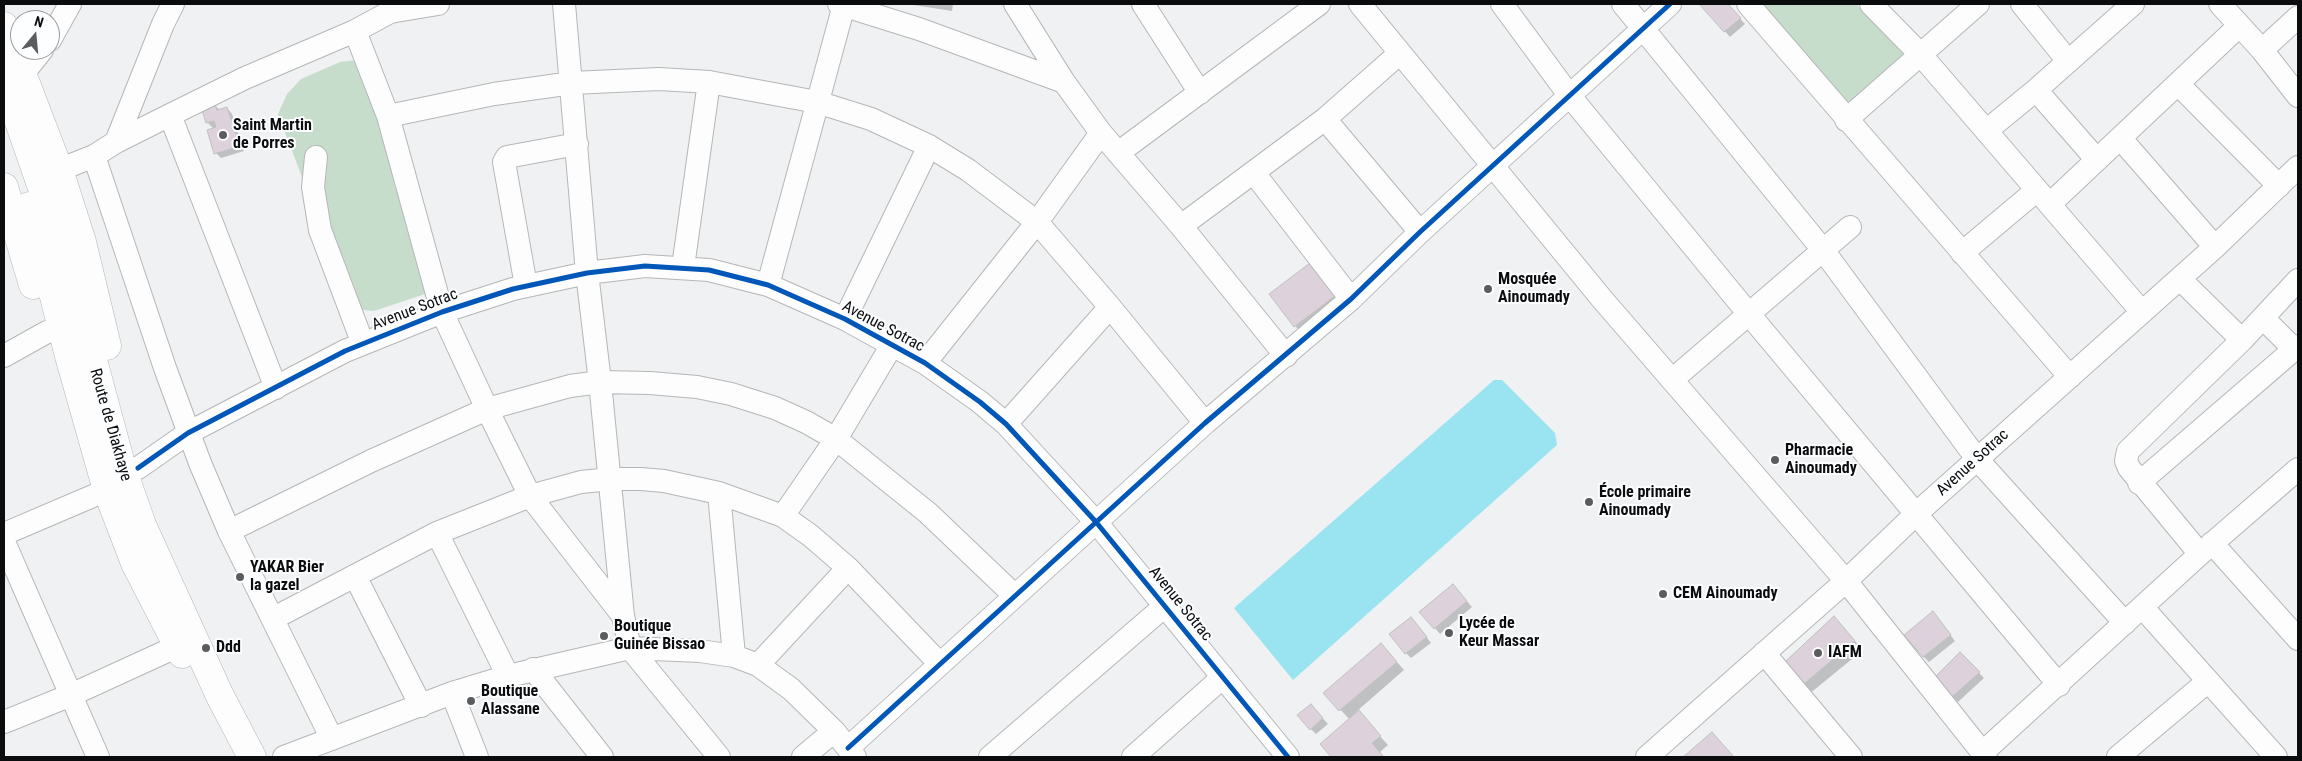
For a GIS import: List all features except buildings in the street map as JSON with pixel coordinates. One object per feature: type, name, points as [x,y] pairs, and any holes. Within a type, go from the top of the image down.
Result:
[{"type":"main road","points":[[4,26],[13,77],[58,170],[82,242],[131,469]]},
{"type":"main road","name":"Route de Diakhaye","points":[[13,77],[14,145],[40,237],[69,356],[131,469],[135,563],[235,757]]},
{"type":"main road","name":"Route de Diakhaye","points":[[14,145],[62,245],[131,469],[142,524],[252,757]]},
{"type":"main road","points":[[4,187],[47,332],[69,356]]},
{"type":"street","points":[[60,22],[70,4]]},
{"type":"street","points":[[116,142],[163,24],[173,4]]},
{"type":"street","points":[[58,170],[94,156],[116,142],[245,78],[355,31],[389,8],[438,4]]},
{"type":"street","points":[[564,4],[587,273],[611,479],[624,616],[630,648],[719,757]]},
{"type":"street","points":[[768,284],[842,4],[1064,82]]},
{"type":"street","points":[[1015,4],[1064,82],[1101,133],[1181,226],[1286,356]]},
{"type":"street","points":[[1118,153],[1319,4]]},
{"type":"street","points":[[1360,4],[1602,299],[1846,580],[1984,755],[2206,549],[2294,481]]},
{"type":"street","points":[[1502,4],[1569,95],[1748,313],[2059,684]]},
{"type":"street","points":[[1623,4],[1823,250],[1978,459],[2125,624]]},
{"type":"street","points":[[803,757],[846,746],[1205,423],[1351,299],[1420,232],[1642,27],[1670,4]]},
{"type":"street","points":[[1748,4],[2070,378]]},
{"type":"street","points":[[1871,4],[1921,55],[2142,312]]},
{"type":"street","points":[[1846,120],[1978,4]]},
{"type":"street","points":[[2022,4],[2068,60]]},
{"type":"street","points":[[1986,131],[2036,90],[2133,4]]},
{"type":"street","points":[[2220,4],[2262,50],[2298,96]]},
{"type":"street","points":[[1151,6],[1200,93]]},
{"type":"street","points":[[2262,50],[2298,17]]},
{"type":"street","points":[[1962,253],[2097,160],[2239,26]]},
{"type":"street","points":[[355,31],[388,116],[442,312],[530,496],[624,616]]},
{"type":"street","points":[[1181,226],[1325,119],[1400,54]]},
{"type":"street","points":[[13,77],[31,60]]},
{"type":"street","points":[[388,116],[494,94],[572,84],[659,79],[709,82],[817,102],[871,119],[928,146],[968,170],[1036,222],[1110,307],[1205,423]]},
{"type":"street","points":[[683,267],[709,82]]},
{"type":"street","points":[[2179,84],[2279,186]]},
{"type":"street","points":[[2036,90],[2097,160]]},
{"type":"street","points":[[170,115],[276,388]]},
{"type":"street","points":[[1325,119],[1420,232]]},
{"type":"street","points":[[925,363],[1036,222],[1101,133]]},
{"type":"street","points":[[2120,139],[2215,247]]},
{"type":"street","points":[[526,286],[504,162],[507,157],[577,144]]},
{"type":"street","points":[[845,319],[928,146]]},
{"type":"street","points":[[94,156],[188,433],[229,531],[274,618],[332,739]]},
{"type":"street","points":[[316,157],[313,187],[320,230],[363,344]]},
{"type":"street","name":"Avenue Sotrac","points":[[1647,757],[2215,247],[2298,167]]},
{"type":"street","points":[[1254,173],[1351,299]]},
{"type":"street","points":[[1672,380],[1850,227]]},
{"type":"street","name":"Avenue Sotrac","points":[[4,534],[131,469],[188,433],[276,388],[363,344],[442,312],[526,286],[587,273],[645,266],[709,270],[768,284],[845,319],[925,363],[980,402],[1006,424],[1096,522],[1166,605],[1288,757]]},
{"type":"street","points":[[2180,278],[2242,340]]},
{"type":"street","points":[[2298,280],[2242,340],[2130,447],[2126,461],[2140,483],[2298,639]]},
{"type":"street","points":[[1006,424],[1110,307]]},
{"type":"street","points":[[2140,483],[2296,347],[2263,318]]},
{"type":"street","points":[[4,356],[47,332]]},
{"type":"street","points":[[783,516],[836,439],[892,345]]},
{"type":"street","points":[[229,531],[371,461],[487,409],[570,386],[600,382],[669,384],[731,394],[783,412],[836,439],[928,513],[1014,595]]},
{"type":"street","points":[[274,618],[437,534],[530,496],[581,482],[611,479],[664,480],[719,493],[783,516],[848,568],[939,663]]},
{"type":"street","points":[[719,493],[734,656]]},
{"type":"street","points":[[437,534],[508,676]]},
{"type":"street","points":[[4,542],[98,757]]},
{"type":"street","points":[[758,665],[848,568]]},
{"type":"street","points":[[355,576],[421,706]]},
{"type":"street","points":[[990,757],[1166,605]]},
{"type":"street","points":[[2143,608],[2271,755]]},
{"type":"street","points":[[4,722],[70,695],[178,646]]},
{"type":"street","points":[[284,757],[452,693],[532,669],[630,648],[672,649],[734,656],[758,665],[791,688],[846,746]]},
{"type":"street","points":[[1764,653],[1851,757]]},
{"type":"street","points":[[532,669],[602,757]]},
{"type":"street","points":[[1133,757],[1223,677]]},
{"type":"street","points":[[2118,757],[2207,682]]},
{"type":"street","points":[[452,693],[477,757]]},
{"type":"green space","points":[[1758,4],[1856,4],[1900,43],[1903,56],[1881,81],[1846,103]]},
{"type":"green space","points":[[365,61],[406,210],[407,229],[414,237],[440,289],[374,311],[364,310],[356,306],[346,293],[278,114],[287,94],[301,79],[340,62]]},
{"type":"water","points":[[1494,380],[1502,380],[1555,433],[1557,445],[1293,680],[1234,608]]},
{"type":"cycle path","points":[[848,748],[1205,423],[1351,299],[1420,232],[1670,4]]},
{"type":"cycle path","points":[[138,468],[188,433],[345,351],[442,312],[513,289],[587,273],[645,266],[709,270],[768,285],[845,319],[925,363],[980,402],[1006,424],[1096,522],[1288,757]]},
{"type":"place","name":"Saint Martin de Porres","points":[[223,135]]},
{"type":"place","name":"Mosquée Ainoumady","points":[[1488,289]]},
{"type":"place","name":"Pharmacie Ainoumady","points":[[1775,460]]},
{"type":"place","name":"École primaire Ainoumady","points":[[1589,502]]},
{"type":"place","name":"YAKAR Bier la gazel","points":[[240,577]]},
{"type":"place","name":"CEM Ainoumady","points":[[1663,594]]},
{"type":"place","name":"Lycée de Keur Massar","points":[[1449,633]]},
{"type":"place","name":"Boutique Guinée Bissao","points":[[604,636]]},
{"type":"place","name":"Ddd","points":[[206,648]]},
{"type":"place","name":"IAFM","points":[[1818,653]]},
{"type":"place","name":"Boutique Alassane","points":[[471,701]]}]
